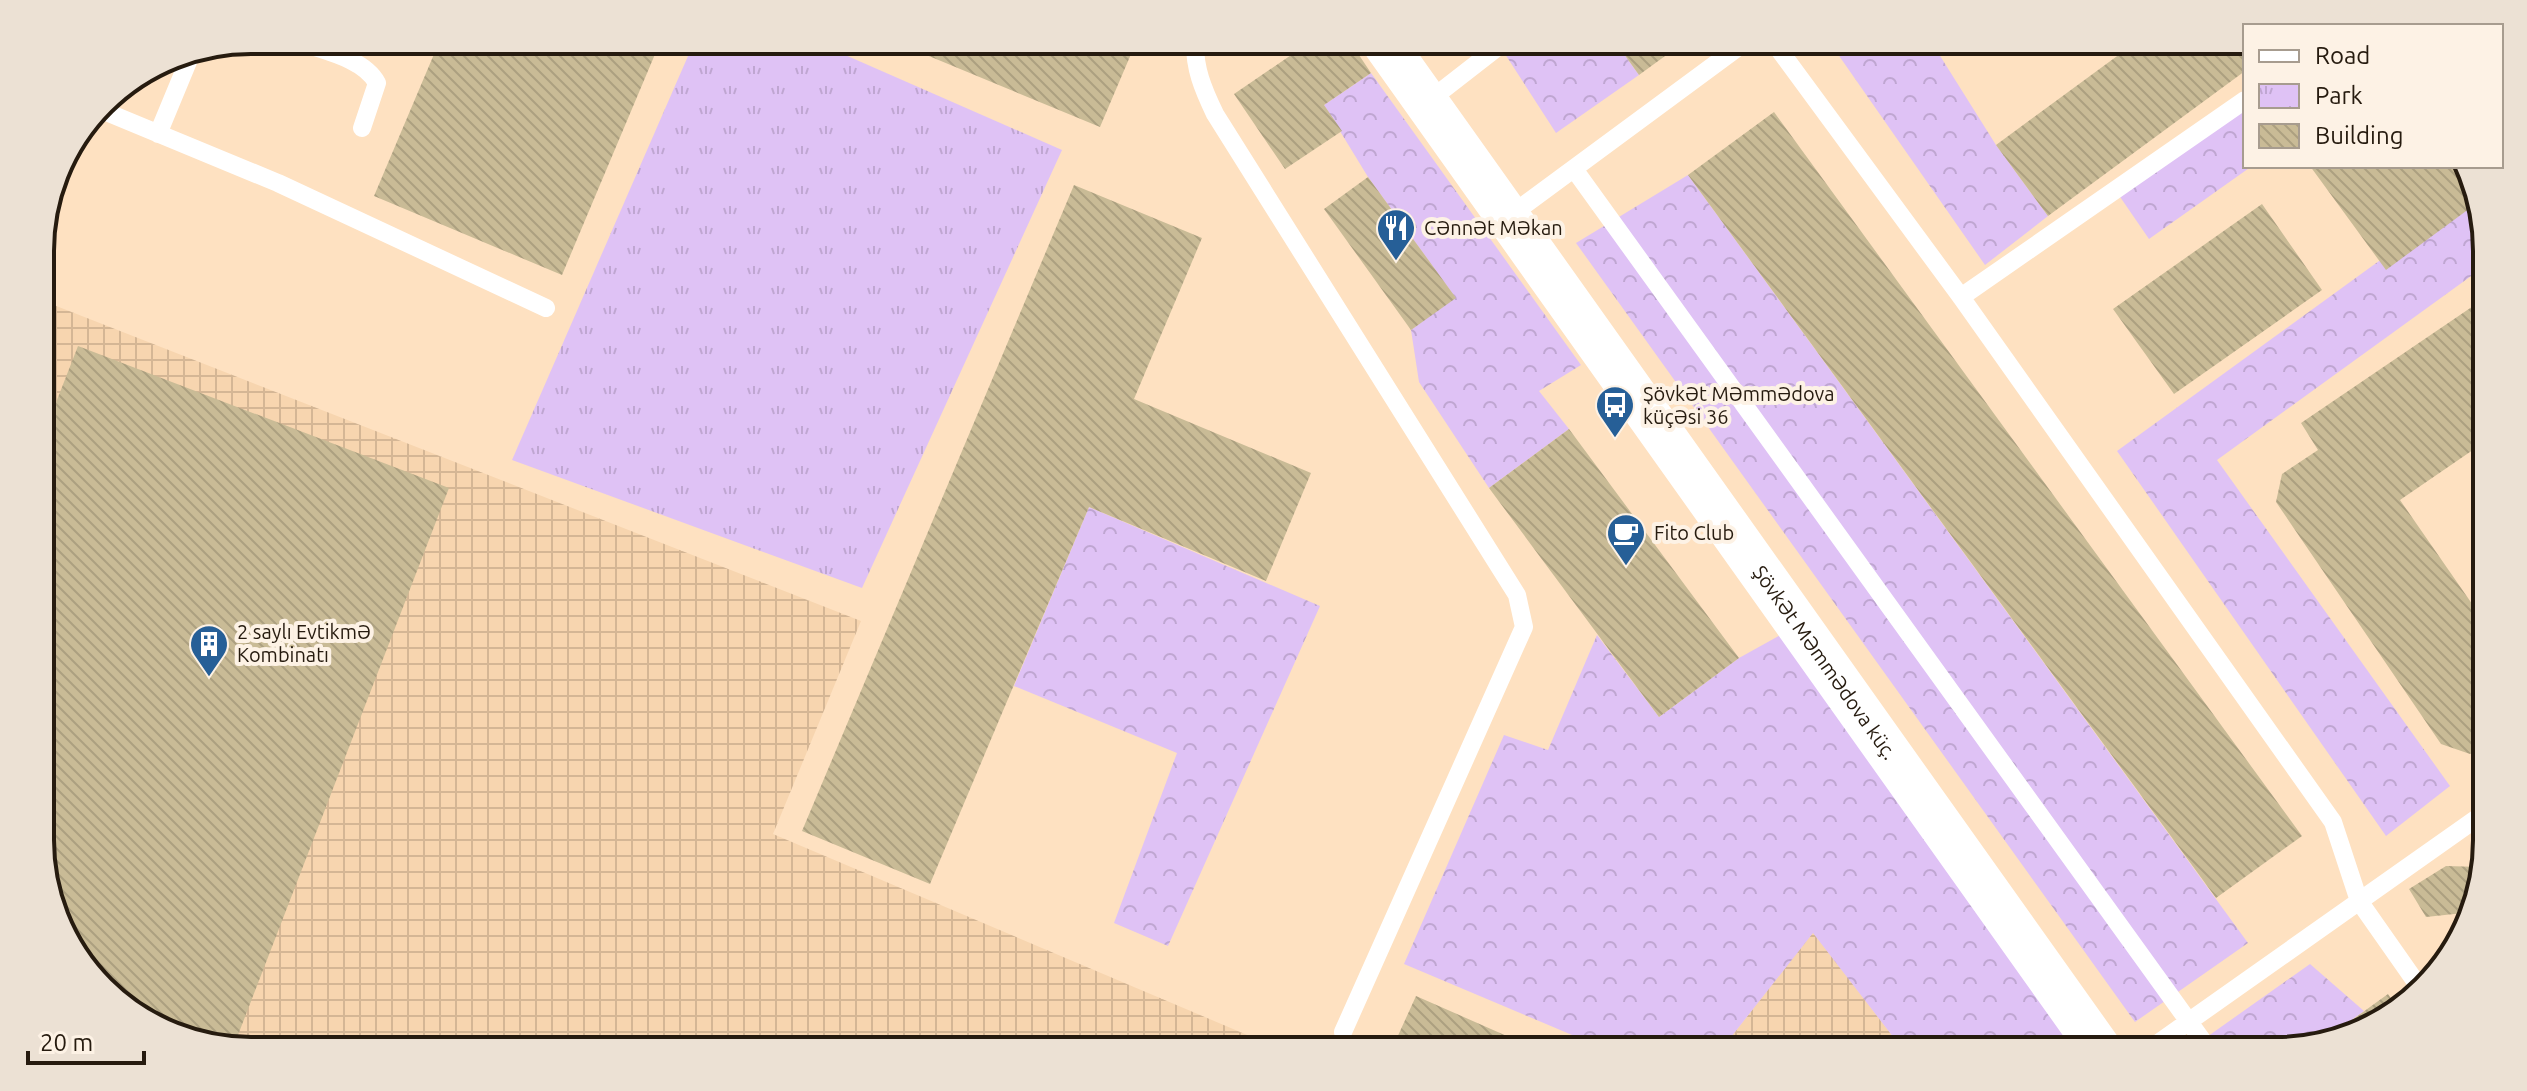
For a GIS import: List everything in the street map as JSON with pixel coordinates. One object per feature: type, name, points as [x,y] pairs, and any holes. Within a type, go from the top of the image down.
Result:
[{"type":"main road","name":"Şövkət Məmmədova küç.","points":[[1392,54],[2091,1037]]},
{"type":"lane","points":[[330,54],[359,65],[372,74],[377,83],[362,128]]},
{"type":"lane","points":[[1194,54],[1200,83],[1215,114],[1517,595],[1524,627],[1343,1032]]},
{"type":"lane","points":[[1426,103],[1489,54]]},
{"type":"lane","points":[[1508,217],[1729,54]]},
{"type":"lane","points":[[1782,54],[1961,297],[2333,822],[2359,901],[2414,980]]},
{"type":"lane","points":[[158,134],[187,64]]},
{"type":"lane","points":[[1961,297],[2243,101]]},
{"type":"lane","points":[[110,114],[278,183],[546,308]]},
{"type":"lane","points":[[1574,169],[2200,1037]]},
{"type":"lane","points":[[2167,1037],[2473,821]]},
{"type":"shaded area","points":[[54,305],[861,621],[773,834],[1252,1037],[251,1037],[200,1030],[152,1011],[112,979],[80,939],[69,916],[56,866]]},
{"type":"shaded area","points":[[1813,932],[1893,1037],[1731,1037]]},
{"type":"green space","points":[[689,54],[843,54],[1062,150],[862,588],[512,460]]},
{"type":"green space","points":[[1505,54],[1624,54],[1639,75],[1556,133]]},
{"type":"green space","points":[[1838,54],[1939,54],[1996,145],[2048,216],[1985,265]]},
{"type":"green space","points":[[1371,73],[1581,365],[1539,391],[1569,429],[1489,488],[1419,382],[1411,330],[1455,297],[1368,177],[1324,105]]},
{"type":"green space","points":[[2243,101],[2243,168],[2249,168],[2149,239],[2116,191]]},
{"type":"green space","points":[[2457,173],[2471,225],[2473,275],[2217,460],[2450,786],[2386,836],[2117,451],[2419,232]]},
{"type":"green space","points":[[1688,175],[2248,943],[2135,1022],[1576,243]]},
{"type":"green space","points":[[1089,507],[1320,606],[1168,946],[1114,923],[1177,753],[1014,686]]},
{"type":"green space","points":[[1786,632],[2071,1037],[1893,1037],[1813,933],[1731,1037],[1577,1037],[1404,964],[1504,735],[1548,750],[1597,635],[1659,717],[1739,658]]},
{"type":"green space","points":[[2310,964],[2364,1011],[2346,1024],[2315,1033],[2289,1037],[2207,1037]]},
{"type":"building","points":[[434,54],[655,54],[562,275],[374,196]]},
{"type":"building","points":[[924,54],[1131,54],[1100,127]]},
{"type":"building","points":[[1293,54],[1358,54],[1371,73],[1324,105],[1342,131],[1285,169],[1234,94]]},
{"type":"building","points":[[1624,54],[1668,54],[1639,75]]},
{"type":"building","points":[[2120,54],[2243,54],[2243,72],[2048,216],[1996,145]]},
{"type":"building","points":[[1774,112],[2302,836],[2216,898],[1688,175]]},
{"type":"building","points":[[2311,168],[2455,168],[2468,210],[2386,270]]},
{"type":"building","points":[[1368,177],[1456,298],[1411,330],[1324,209]]},
{"type":"building","points":[[1074,185],[1202,238],[1134,399],[1311,473],[1266,581],[1089,507],[930,884],[802,831]]},
{"type":"building","points":[[2262,204],[2322,290],[2174,394],[2113,309]]},
{"type":"building","points":[[2473,306],[2473,450],[2400,500],[2473,605],[2473,752],[2470,754],[2441,744],[2276,502],[2282,474],[2318,450],[2301,423]]},
{"type":"building","name":"2 saylı Evtikmə Kombinatı","points":[[78,346],[449,488],[238,1036],[212,1033],[175,1022],[131,996],[95,960],[80,939],[61,891],[54,840],[54,408]]},
{"type":"building","points":[[1569,429],[1739,658],[1659,717],[1489,488]]},
{"type":"building","points":[[2446,866],[2471,867],[2459,913],[2426,917],[2409,889]]},
{"type":"building","points":[[2388,994],[2392,999],[2375,1011],[2347,1024]]},
{"type":"building","points":[[1416,996],[1509,1037],[1397,1037]]},
{"type":"place","name":"Cənnət Məkan","points":[[1396,262]]},
{"type":"place","name":"Şövkət Məmmədova küçəsi 36","points":[[1615,439]]},
{"type":"place","name":"Fito Club","points":[[1626,567]]},
{"type":"place","name":"2 saylı Evtikmə Kombinatı","points":[[209,678]]}]
